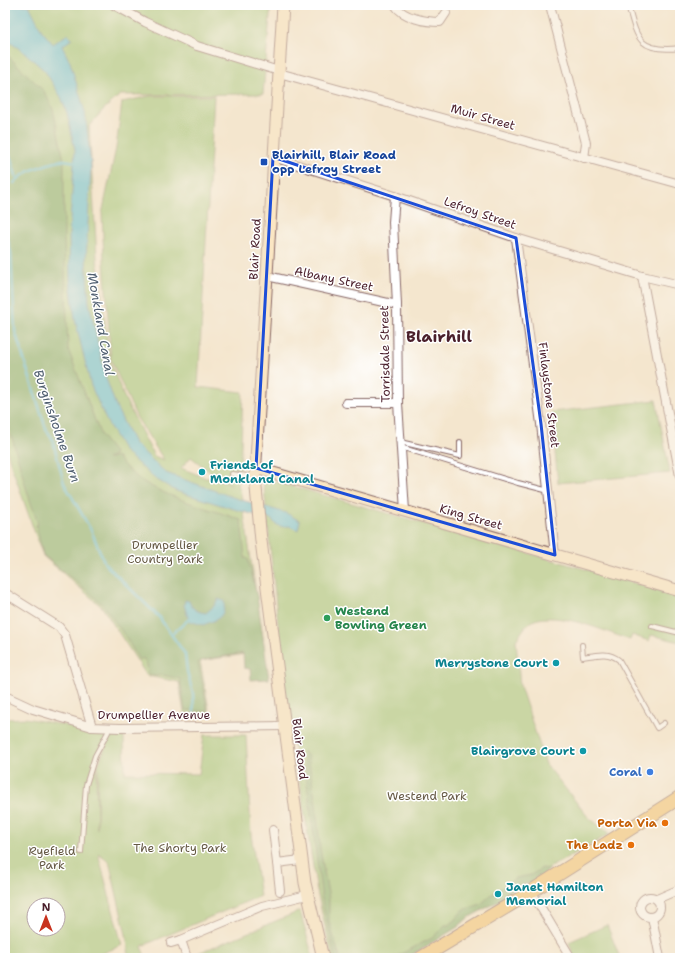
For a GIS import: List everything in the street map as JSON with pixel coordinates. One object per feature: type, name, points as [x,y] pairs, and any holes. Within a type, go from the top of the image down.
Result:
[{"type":"main road","points":[[421,958],[531,892],[680,797]]},
{"type":"street","name":"Muir Street","points":[[114,5],[145,22],[197,46],[279,72],[680,184]]},
{"type":"street","name":"Blair Road","points":[[283,5],[255,473],[261,541],[301,860],[307,895],[323,958]]},
{"type":"street","points":[[395,5],[399,11],[405,15],[434,22],[440,22],[446,13]]},
{"type":"street","points":[[550,5],[586,143],[584,158]]},
{"type":"street","name":"Lefroy Street","points":[[273,157],[395,196],[516,238],[642,276],[680,285]]},
{"type":"street","name":"Torrisdale Street","points":[[395,196],[393,222],[397,305],[398,403],[405,511]]},
{"type":"street","name":"Finlaystone Street","points":[[516,238],[542,424],[555,555]]},
{"type":"street","name":"Albany Street","points":[[267,276],[397,305]]},
{"type":"street","points":[[642,276],[680,476]]},
{"type":"street","points":[[346,403],[398,403]]},
{"type":"street","name":"King Street","points":[[255,473],[405,511],[680,590]]},
{"type":"street","points":[[5,593],[59,627],[65,635],[92,727]]},
{"type":"street","name":"Drumpellier Avenue","points":[[5,696],[33,709],[92,727],[284,726]]},
{"type":"street","points":[[273,830],[280,891]]},
{"type":"street","points":[[277,863],[301,860]]},
{"type":"street","points":[[657,899],[680,889]]},
{"type":"street","points":[[531,892],[572,958]]},
{"type":"street","points":[[171,943],[262,906],[307,895]]},
{"type":"street","points":[[652,897],[657,899],[660,904],[660,910],[657,915],[652,918],[641,912],[640,905],[647,898],[652,897]]},
{"type":"street","points":[[652,918],[660,958]]},
{"type":"street","points":[[181,940],[187,958]]},
{"type":"lane","points":[[628,5],[635,32],[645,44],[658,49],[680,48]]},
{"type":"lane","points":[[400,445],[460,456],[460,442]]},
{"type":"lane","points":[[400,445],[518,483],[549,491]]},
{"type":"lane","points":[[232,474],[255,473]]},
{"type":"lane","points":[[652,626],[680,633]]},
{"type":"lane","points":[[582,645],[583,657],[602,654],[608,654],[615,657],[622,666],[657,728],[664,723]]},
{"type":"lane","points":[[81,852],[86,785],[95,756],[108,732],[108,728]]},
{"type":"highlighted area","points":[[273,157],[516,238],[541,424],[555,555],[256,468]]},
{"type":"green space","name":"Drumpellier Country Park","points":[[5,5],[271,5],[263,94],[120,95],[103,110],[89,126],[97,258],[110,362],[125,399],[154,456],[164,460],[137,418],[111,360],[102,214],[116,148],[122,102],[150,96],[214,96],[198,387],[243,392],[240,474],[238,487],[240,488],[265,651],[200,661],[210,715],[184,713],[179,682],[147,676],[102,607],[43,556],[5,444]],"holes":[[[191,457],[214,475],[232,485],[214,478],[206,478],[181,468]]]},
{"type":"green space","points":[[5,53],[44,91],[53,109],[64,160],[64,238],[68,349],[101,436],[115,454],[107,459],[116,456],[133,474],[156,489],[184,501],[241,520],[245,558],[248,559],[257,596],[269,679],[251,680],[250,669],[244,668],[243,653],[198,662],[208,712],[185,710],[180,679],[148,674],[147,665],[143,658],[139,660],[127,639],[104,606],[43,555],[36,525],[38,524],[5,413]]},
{"type":"green space","points":[[656,400],[670,473],[558,483],[551,412]]},
{"type":"green space","name":"Westend Park","points":[[263,478],[680,596],[680,642],[651,635],[649,641],[632,635],[630,640],[581,623],[554,618],[542,618],[532,621],[525,627],[516,640],[520,686],[546,764],[588,817],[610,834],[509,890],[401,958],[332,958],[317,891],[285,691]]},
{"type":"green space","points":[[25,718],[86,729],[109,735],[96,761],[97,829],[98,765],[110,736],[124,737],[125,773],[199,774],[204,735],[246,735],[251,834],[260,896],[142,946],[145,958],[129,958],[127,939],[109,861],[98,853],[122,945],[92,958],[5,958],[5,719]]},
{"type":"green space","points":[[303,751],[308,756],[316,805],[320,849],[329,898],[329,921],[340,958],[335,958],[322,901]]},
{"type":"green space","points":[[542,868],[550,869],[539,880],[519,886],[505,894],[499,901],[468,918],[458,927],[410,956],[406,958],[393,958],[432,938],[445,925],[450,925],[463,910],[481,904],[492,894],[516,878],[531,875]]},
{"type":"green space","points":[[300,911],[313,958],[284,958],[282,953],[267,958],[197,958],[196,954]]},
{"type":"green space","points":[[607,925],[620,958],[574,958],[569,942]]},
{"type":"water","points":[[5,5],[29,5],[42,31],[53,44],[68,34],[72,39],[62,46],[70,62],[85,112],[91,165],[86,260],[89,303],[106,378],[117,409],[134,443],[166,473],[235,498],[286,513],[300,521],[298,530],[289,526],[283,527],[277,525],[271,519],[176,491],[154,478],[124,451],[107,422],[91,386],[75,320],[70,281],[69,234],[75,150],[67,113],[61,97],[45,71],[24,52],[5,39]]},
{"type":"water","points":[[218,599],[224,601],[222,615],[219,618],[203,625],[189,621],[184,605],[185,600],[189,601],[195,610],[206,613],[214,606]]},
{"type":"waterway","points":[[5,148],[10,156],[17,179]]},
{"type":"waterway","name":"Burginsholme Burn","points":[[14,183],[30,171],[62,160]]},
{"type":"waterway","points":[[61,161],[76,162]]},
{"type":"waterway","name":"Burginsholme Burn","points":[[5,229],[11,253],[15,331],[46,429],[52,438],[64,483],[91,530],[105,564],[159,617],[185,654],[187,671],[193,694],[194,712]]},
{"type":"waterway","points":[[179,628],[189,619]]},
{"type":"waterway","points":[[172,634],[177,629]]},
{"type":"place","name":"Blairhill, Blair Road opp Lefroy Street","points":[[264,162]]},
{"type":"place","name":"Friends of Monkland Canal","points":[[202,472]]},
{"type":"place","name":"Westend Bowling Green","points":[[327,618]]},
{"type":"place","name":"Merrystone Court","points":[[556,663]]},
{"type":"place","name":"Blairgrove Court","points":[[583,751]]},
{"type":"place","name":"Coral","points":[[650,772]]},
{"type":"place","name":"Porta Via","points":[[665,823]]},
{"type":"place","name":"The Ladz","points":[[631,845]]},
{"type":"place","name":"Janet Hamilton Memorial","points":[[498,894]]},
{"type":"district","name":"Blairhill","points":[[439,336]]},
{"type":"water label","name":"Monkland Canal","points":[[101,324]]},
{"type":"park label","name":"The Shorty Park","points":[[180,848]]},
{"type":"park label","name":"Ryefield Park","points":[[52,858]]}]
